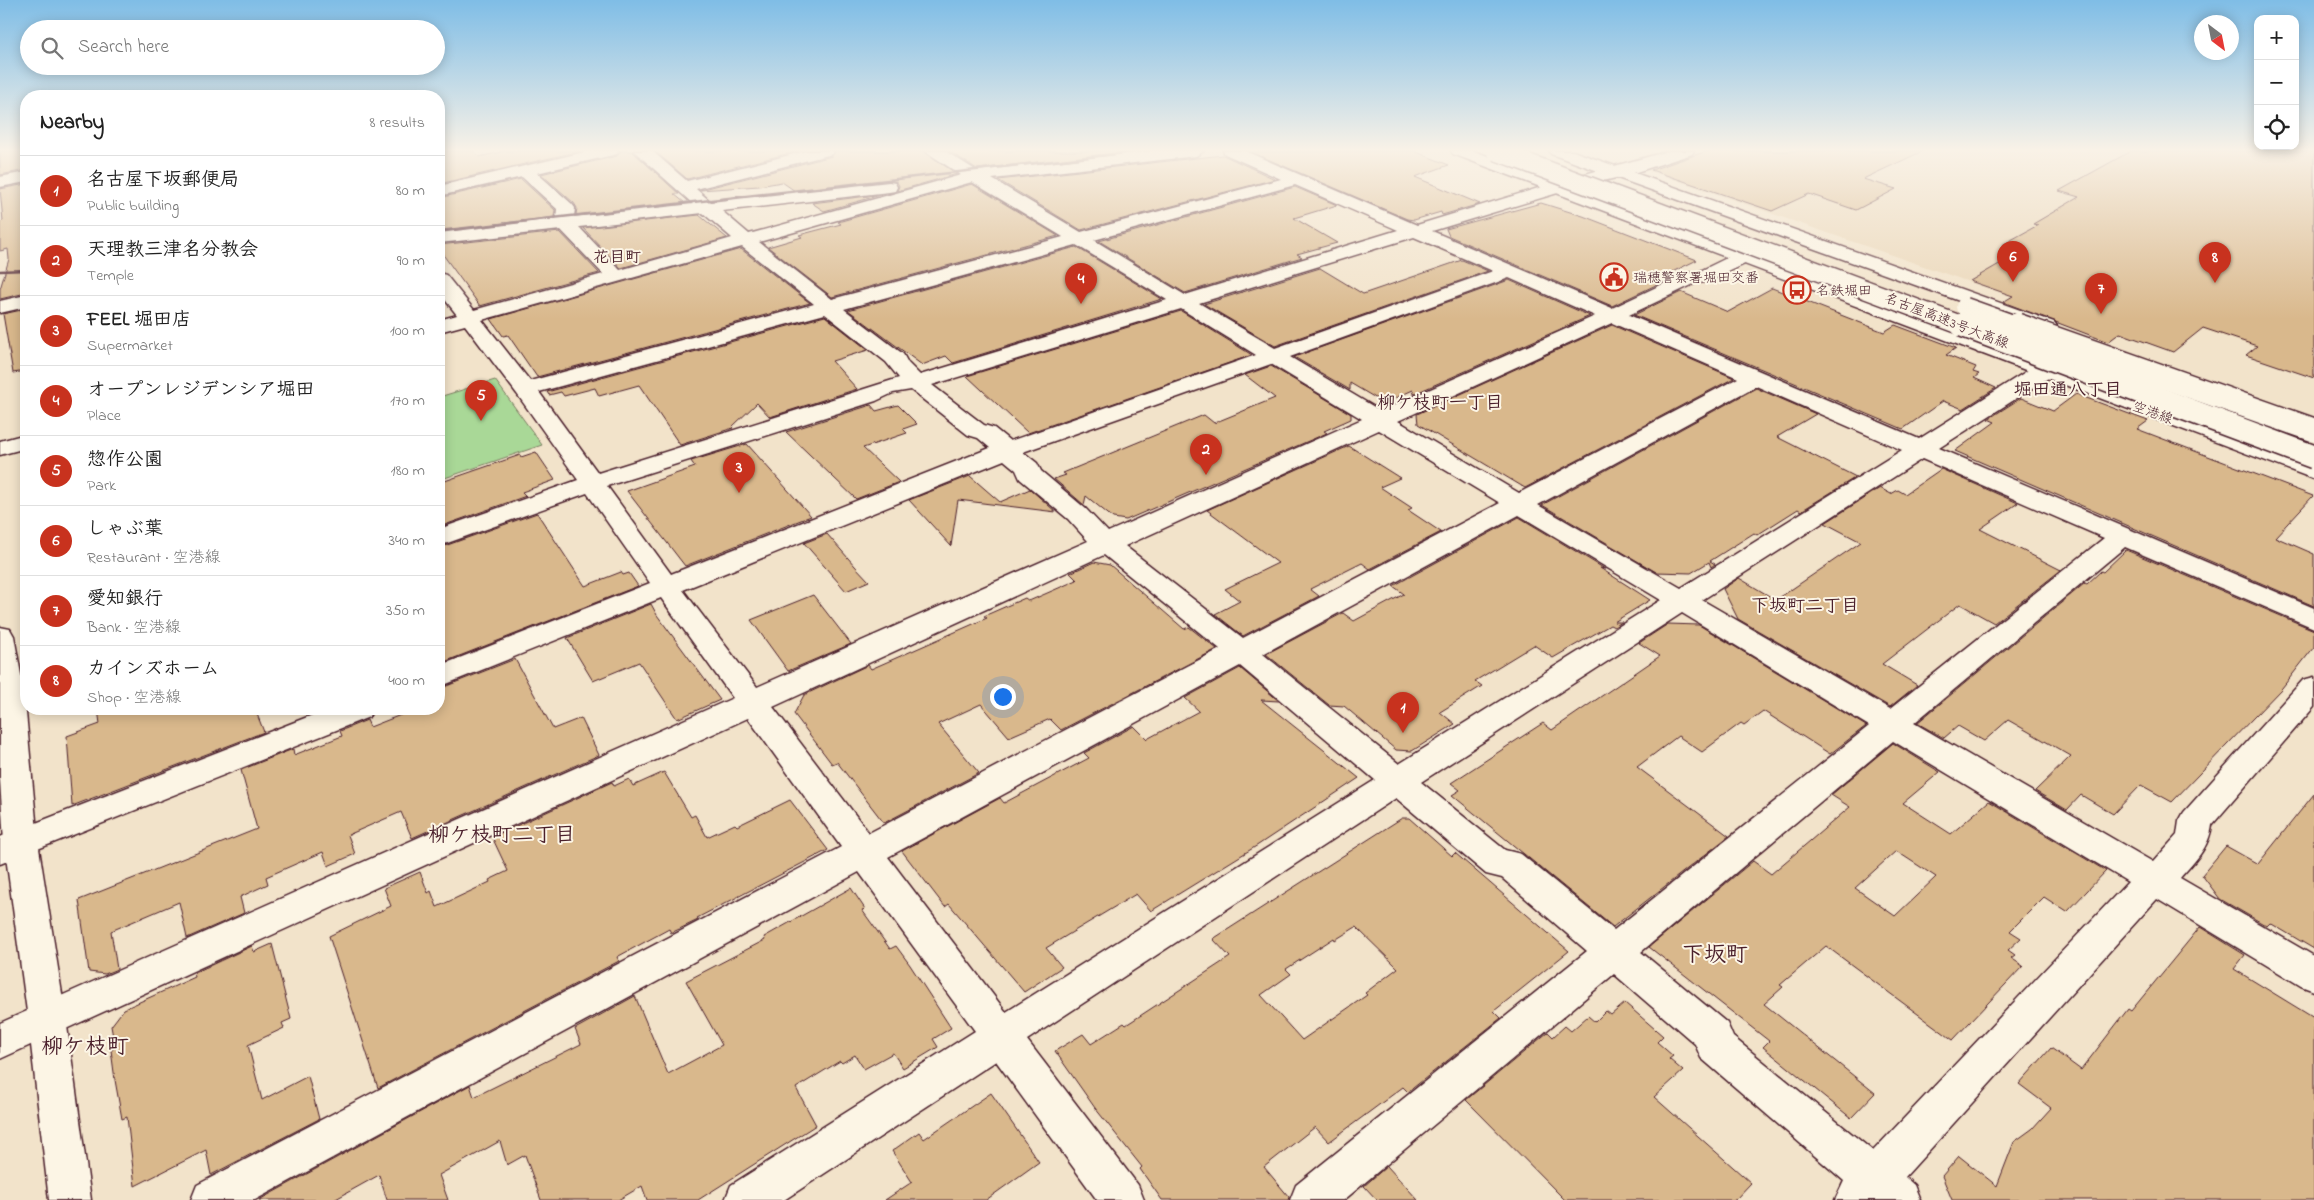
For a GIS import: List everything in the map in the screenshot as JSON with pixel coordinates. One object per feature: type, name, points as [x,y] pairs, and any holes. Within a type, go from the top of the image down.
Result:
[{"type":"main road","points":[[565,207],[565,224],[616,277]]},
{"type":"main road","points":[[445,237],[715,207]]},
{"type":"main road","points":[[445,324],[866,207]]},
{"type":"main road","points":[[1028,207],[1276,355],[1519,504],[2314,975]]},
{"type":"main road","points":[[525,389],[1197,207]]},
{"type":"main road","points":[[1362,207],[2314,619]]},
{"type":"main road","points":[[445,536],[638,467],[868,396],[872,393],[902,384],[917,383],[1491,207]]},
{"type":"main road","name":"空港線","points":[[1605,207],[2314,472]]},
{"type":"main road","name":"名古屋高速3号大高線","points":[[1646,207],[2314,457]]},
{"type":"main road","name":"名古屋高速3号大高線","points":[[1684,207],[2314,430]]},
{"type":"main road","points":[[1713,207],[2314,422]]},
{"type":"main road","points":[[707,208],[746,241],[832,306],[895,359],[898,366],[935,400],[946,405],[976,430],[986,433],[1007,450],[1028,468],[1029,474],[1076,514],[1079,520],[1105,543],[1242,652],[1396,782],[1498,864],[1509,864],[1713,1034],[1715,1046],[1876,1193],[2140,892],[2157,881],[2193,840],[2196,821],[2314,687]]},
{"type":"main road","points":[[0,1041],[1379,419],[1614,315],[1693,277],[1700,278],[1742,258]]},
{"type":"main road","points":[[445,675],[1007,450],[1512,271]]},
{"type":"main road","points":[[445,287],[525,389],[666,586],[754,701],[1123,1200]]},
{"type":"main road","points":[[0,307],[20,302]]},
{"type":"main road","points":[[746,1200],[1396,782],[2091,342]]},
{"type":"main road","points":[[1985,349],[2067,356],[2314,445]]},
{"type":"main road","points":[[212,1200],[1757,377]]},
{"type":"main road","points":[[0,448],[20,443]]},
{"type":"main road","points":[[1311,1200],[2121,537]]},
{"type":"main road","points":[[0,636],[12,690],[11,847],[48,1019],[70,1200]]},
{"type":"main road","points":[[11,847],[343,715]]},
{"type":"shaded area","points":[[1753,207],[2314,207],[2314,367],[2066,283],[2033,304]]},
{"type":"green space","points":[[495,380],[542,445],[445,478],[445,395]]},
{"type":"building","points":[[2,207],[20,207],[20,294],[0,299],[0,289],[9,259],[8,249],[0,251],[0,222],[3,221]]},
{"type":"building","points":[[445,207],[552,207],[555,210],[554,217],[445,230]]},
{"type":"building","points":[[576,207],[649,207],[576,215]]},
{"type":"building","points":[[818,207],[838,207],[824,211]]},
{"type":"building","points":[[891,207],[1010,207],[1058,236],[832,297],[768,247],[802,237],[799,235],[841,224],[838,222]]},
{"type":"building","points":[[1043,207],[1168,207],[1081,230]]},
{"type":"building","points":[[1222,207],[1330,207],[1294,218],[1337,243],[1297,254],[1302,257],[1185,293],[1099,241]]},
{"type":"building","points":[[1379,207],[1470,207],[1442,215],[1441,212],[1414,220],[1407,219]]},
{"type":"building","points":[[1526,207],[1554,207],[1583,216],[1697,260],[1668,274],[1672,275],[1658,282],[1660,283],[1612,306],[1449,236],[1446,229]]},
{"type":"building","points":[[1760,207],[1781,207],[1772,211]]},
{"type":"building","points":[[1847,207],[1862,207],[1856,210]]},
{"type":"building","points":[[2062,207],[2314,207],[2314,378],[2246,355],[2257,346],[2203,328],[2173,352],[2120,333],[2108,342],[2003,302],[2013,296],[1970,281],[2020,252],[2002,245],[2038,225],[2033,224]]},
{"type":"building","points":[[699,215],[727,238],[621,268],[583,228]]},
{"type":"building","points":[[560,232],[599,273],[480,306],[445,257],[445,244]]},
{"type":"building","points":[[1076,247],[1162,299],[953,363],[946,356],[922,365],[848,310]]},
{"type":"building","points":[[741,249],[810,303],[537,377],[508,335],[503,336],[491,319]]},
{"type":"building","points":[[1462,260],[1488,271],[1275,346],[1204,304],[1320,268],[1363,294]]},
{"type":"building","points":[[1509,280],[1590,316],[1414,394],[1413,390],[1384,403],[1350,383],[1350,390],[1294,357]]},
{"type":"building","points":[[1772,288],[1884,332],[1895,325],[1956,348],[1946,355],[1976,367],[1973,372],[1979,374],[1974,378],[1996,388],[1963,409],[1943,401],[1903,429],[1634,315],[1681,292],[1728,312]]},
{"type":"building","points":[[20,310],[20,372],[13,373],[3,314]]},
{"type":"building","points":[[1181,311],[1252,355],[1028,433],[967,376]]},
{"type":"building","points":[[825,316],[868,350],[832,361],[857,389],[770,417],[757,403],[733,428],[680,445],[639,385],[599,396],[595,388],[564,396],[561,392],[549,395],[547,392]]},
{"type":"building","points":[[1612,325],[1734,378],[1525,488],[1418,424],[1417,414]]},
{"type":"building","points":[[1271,366],[1351,414],[1351,419],[1324,431],[1327,433],[1126,520],[1113,518],[1086,496],[1084,505],[1054,479],[1066,475],[1063,473],[1204,415],[1214,423],[1275,398],[1245,375]]},
{"type":"building","points":[[1756,388],[1816,414],[1777,437],[1856,477],[1801,511],[1798,509],[1757,535],[1754,533],[1710,561],[1715,564],[1711,567],[1709,562],[1691,573],[1656,572],[1542,505]]},
{"type":"building","points":[[2076,394],[2148,421],[2137,429],[2313,496],[2275,537],[2314,554],[2314,606],[1955,451],[1995,422],[1988,419],[2021,398],[2053,411]]},
{"type":"building","points":[[871,405],[876,411],[898,405],[917,424],[903,429],[907,433],[863,448],[899,482],[856,499],[786,432]]},
{"type":"building","points":[[747,444],[811,516],[685,566],[627,491],[695,467],[691,461]]},
{"type":"building","points":[[1349,446],[1400,478],[1380,487],[1412,508],[1408,510],[1441,532],[1370,569],[1362,563],[1310,589],[1319,596],[1243,636],[1215,614],[1240,601],[1225,589],[1278,563],[1207,510]]},
{"type":"building","points":[[536,452],[555,480],[522,492],[526,496],[445,525],[445,481],[520,455],[521,457]]},
{"type":"building","points":[[1941,469],[2018,503],[1980,529],[2061,570],[1994,623],[1960,604],[1882,664],[1917,685],[1890,707],[1738,619],[1723,589],[1739,578],[1776,600],[1861,542],[1825,523],[1880,488],[1891,494],[1898,490],[1905,494]]},
{"type":"building","points":[[970,476],[1000,502],[1030,489],[1056,512],[958,500],[951,546],[909,500]]},
{"type":"building","points":[[537,513],[585,586],[621,572],[623,575],[629,573],[638,586],[445,662],[445,546]]},
{"type":"building","points":[[1519,517],[1605,569],[1600,568],[1650,600],[1614,622],[1622,622],[1614,627],[1610,625],[1553,658],[1534,645],[1475,681],[1482,686],[1440,712],[1455,724],[1412,751],[1396,750],[1344,706],[1329,705],[1266,654],[1343,613],[1354,621],[1404,594],[1393,586]]},
{"type":"building","points":[[827,534],[869,581],[846,591],[804,543]]},
{"type":"building","points":[[2126,550],[2314,630],[2314,647],[2282,688],[2172,802],[2141,785],[2113,814],[2081,795],[2067,810],[2035,791],[2071,756],[2008,720],[1984,741],[1958,726],[1944,738],[1917,723],[2085,583],[2087,584],[2101,571],[2103,572]]},
{"type":"building","points":[[1094,562],[1110,565],[1184,629],[1189,627],[1217,649],[1061,730],[1050,719],[1009,737],[981,704],[938,724],[979,773],[884,823],[837,762],[832,764],[794,714],[804,695],[868,665],[871,669],[987,618],[984,616],[1025,598],[1029,601],[1077,580],[1070,573]]},
{"type":"building","points":[[813,595],[851,644],[788,671],[751,620]]},
{"type":"building","points":[[651,604],[657,615],[720,700],[677,719],[639,662],[593,681],[567,638]]},
{"type":"building","points":[[1668,624],[1699,625],[1866,726],[1830,754],[1763,711],[1744,725],[1741,723],[1702,752],[1678,736],[1637,767],[1729,836],[1613,927],[1452,795],[1460,790],[1451,783],[1543,723],[1552,730],[1660,656],[1639,643]]},
{"type":"building","points":[[515,659],[553,729],[581,718],[599,755],[412,838],[401,812],[348,835],[355,854],[328,866],[323,852],[266,877],[268,884],[240,897],[244,913],[187,938],[179,902],[111,931],[117,969],[105,974],[89,972],[79,900],[257,829],[241,770],[293,749],[294,755],[342,736],[340,731],[367,720],[370,727],[401,715],[445,715],[445,687]]},
{"type":"building","points":[[1240,668],[1279,701],[1261,700],[1359,778],[1258,845],[1151,911],[1136,894],[1046,948],[1062,967],[1024,992],[949,904],[945,907],[902,851],[1000,798],[1004,803],[1089,758],[1084,753],[1134,726],[1147,739],[1199,711],[1185,698]]},
{"type":"building","points":[[99,715],[257,715],[264,732],[72,806],[67,736],[100,724]]},
{"type":"building","points":[[1893,743],[1940,772],[1903,803],[1951,834],[1989,801],[2106,871],[2067,912],[2044,897],[2010,931],[2021,938],[2008,950],[2015,955],[2011,958],[2023,966],[1953,1040],[1826,946],[1780,985],[1783,987],[1764,1004],[1875,1093],[1851,1118],[1763,1047],[1769,1041],[1649,947],[1753,861],[1771,874],[1850,807],[1831,795]],"holes":[[[1896,851],[1936,877],[1895,916],[1855,888]]]},
{"type":"building","points":[[664,772],[691,817],[695,815],[707,837],[735,824],[737,826],[790,800],[828,850],[697,918],[698,920],[671,933],[669,929],[617,957],[619,961],[378,1088],[329,936],[391,906],[384,888],[420,872],[428,893],[431,891],[437,907],[490,882],[489,880],[508,871],[492,837],[612,782],[614,786],[629,779],[633,786]]},
{"type":"building","points":[[2314,794],[2314,949],[2270,923],[2267,926],[2220,899],[2202,875],[2226,846],[2258,864]]},
{"type":"building","points":[[1402,818],[1409,818],[1452,856],[1455,853],[1569,951],[1494,1011],[1501,1018],[1408,1092],[1403,1087],[1329,1142],[1315,1127],[1264,1167],[1289,1197],[1288,1200],[1162,1200],[1140,1169],[1142,1167],[1095,1108],[1055,1051],[1083,1034],[1091,1044],[1124,1023],[1126,1025],[1230,957],[1213,939]],"holes":[[[1356,927],[1398,968],[1365,993],[1367,995],[1302,1040],[1261,995],[1291,974],[1286,969],[1334,938],[1335,940]]]},
{"type":"building","points":[[851,888],[865,909],[862,910],[890,949],[896,946],[951,1028],[933,1039],[938,1047],[903,1068],[893,1053],[864,1069],[855,1055],[842,1063],[840,1061],[796,1088],[816,1125],[698,1200],[647,1200],[642,1186],[618,1200],[541,1200],[525,1155],[507,1165],[500,1141],[439,1175],[448,1200],[387,1200],[379,1175],[334,1200],[259,1200],[470,1085],[474,1097],[581,1044],[575,1029],[635,996],[668,1074],[722,1045],[686,981],[765,940],[764,937]]},
{"type":"building","points":[[2200,927],[2245,955],[2234,969],[2314,1018],[2314,1200],[1952,1200],[1942,1176],[1959,1156],[1997,1186],[2014,1142],[2032,1129],[2051,1108],[2019,1084],[2051,1048],[2081,1070],[2128,1009],[2131,1011]]},
{"type":"building","points":[[272,944],[291,1019],[282,1023],[284,1028],[248,1045],[262,1100],[308,1076],[319,1119],[211,1175],[206,1150],[135,1186],[127,1117],[122,1119],[115,1080],[111,1050],[115,1048],[111,1026],[124,1009],[195,977],[194,973],[252,946],[254,952]]},
{"type":"building","points":[[1625,1003],[1663,1036],[1657,1042],[1673,1056],[1669,1059],[1683,1071],[1654,1097],[1751,1183],[1735,1200],[1565,1200],[1466,1100],[1548,1032],[1553,1037],[1565,1026],[1571,1031],[1588,1016],[1595,1022],[1606,1011],[1611,1015]]},
{"type":"building","points":[[991,1093],[1039,1162],[986,1200],[885,1200],[912,1182],[892,1151],[919,1132],[924,1139]]},
{"type":"building","points":[[1387,1166],[1418,1200],[1377,1200],[1364,1186]]},
{"type":"railway","points":[[445,230],[650,207]]},
{"type":"railway","points":[[0,271],[20,270]]},
{"type":"place","name":"瑞穂警察署堀田交番","points":[[1614,277]]},
{"type":"place","name":"しゃぶ葉","points":[[2013,282]]},
{"type":"place","name":"カインズホーム","points":[[2215,283]]},
{"type":"place","name":"名鉄堀田","points":[[1797,290]]},
{"type":"place","name":"オープンレジデンシア堀田","points":[[1081,304]]},
{"type":"place","name":"愛知銀行","points":[[2101,314]]},
{"type":"place","name":"惣作公園","points":[[481,421]]},
{"type":"place","name":"天理教三津名分教会","points":[[1206,475]]},
{"type":"place","name":"FEEL 堀田店","points":[[739,493]]},
{"type":"place","name":"名古屋下坂郵便局","points":[[1403,733]]},
{"type":"district","name":"花目町","points":[[617,256]]},
{"type":"district","name":"堀田通八丁目","points":[[2068,389]]},
{"type":"district","name":"柳ケ枝町一丁目","points":[[1440,402]]},
{"type":"district","name":"下坂町二丁目","points":[[1805,605]]},
{"type":"district","name":"柳ケ枝町二丁目","points":[[502,834]]},
{"type":"district","name":"下坂町","points":[[1715,953]]},
{"type":"district","name":"柳ケ枝町","points":[[85,1045]]}]
